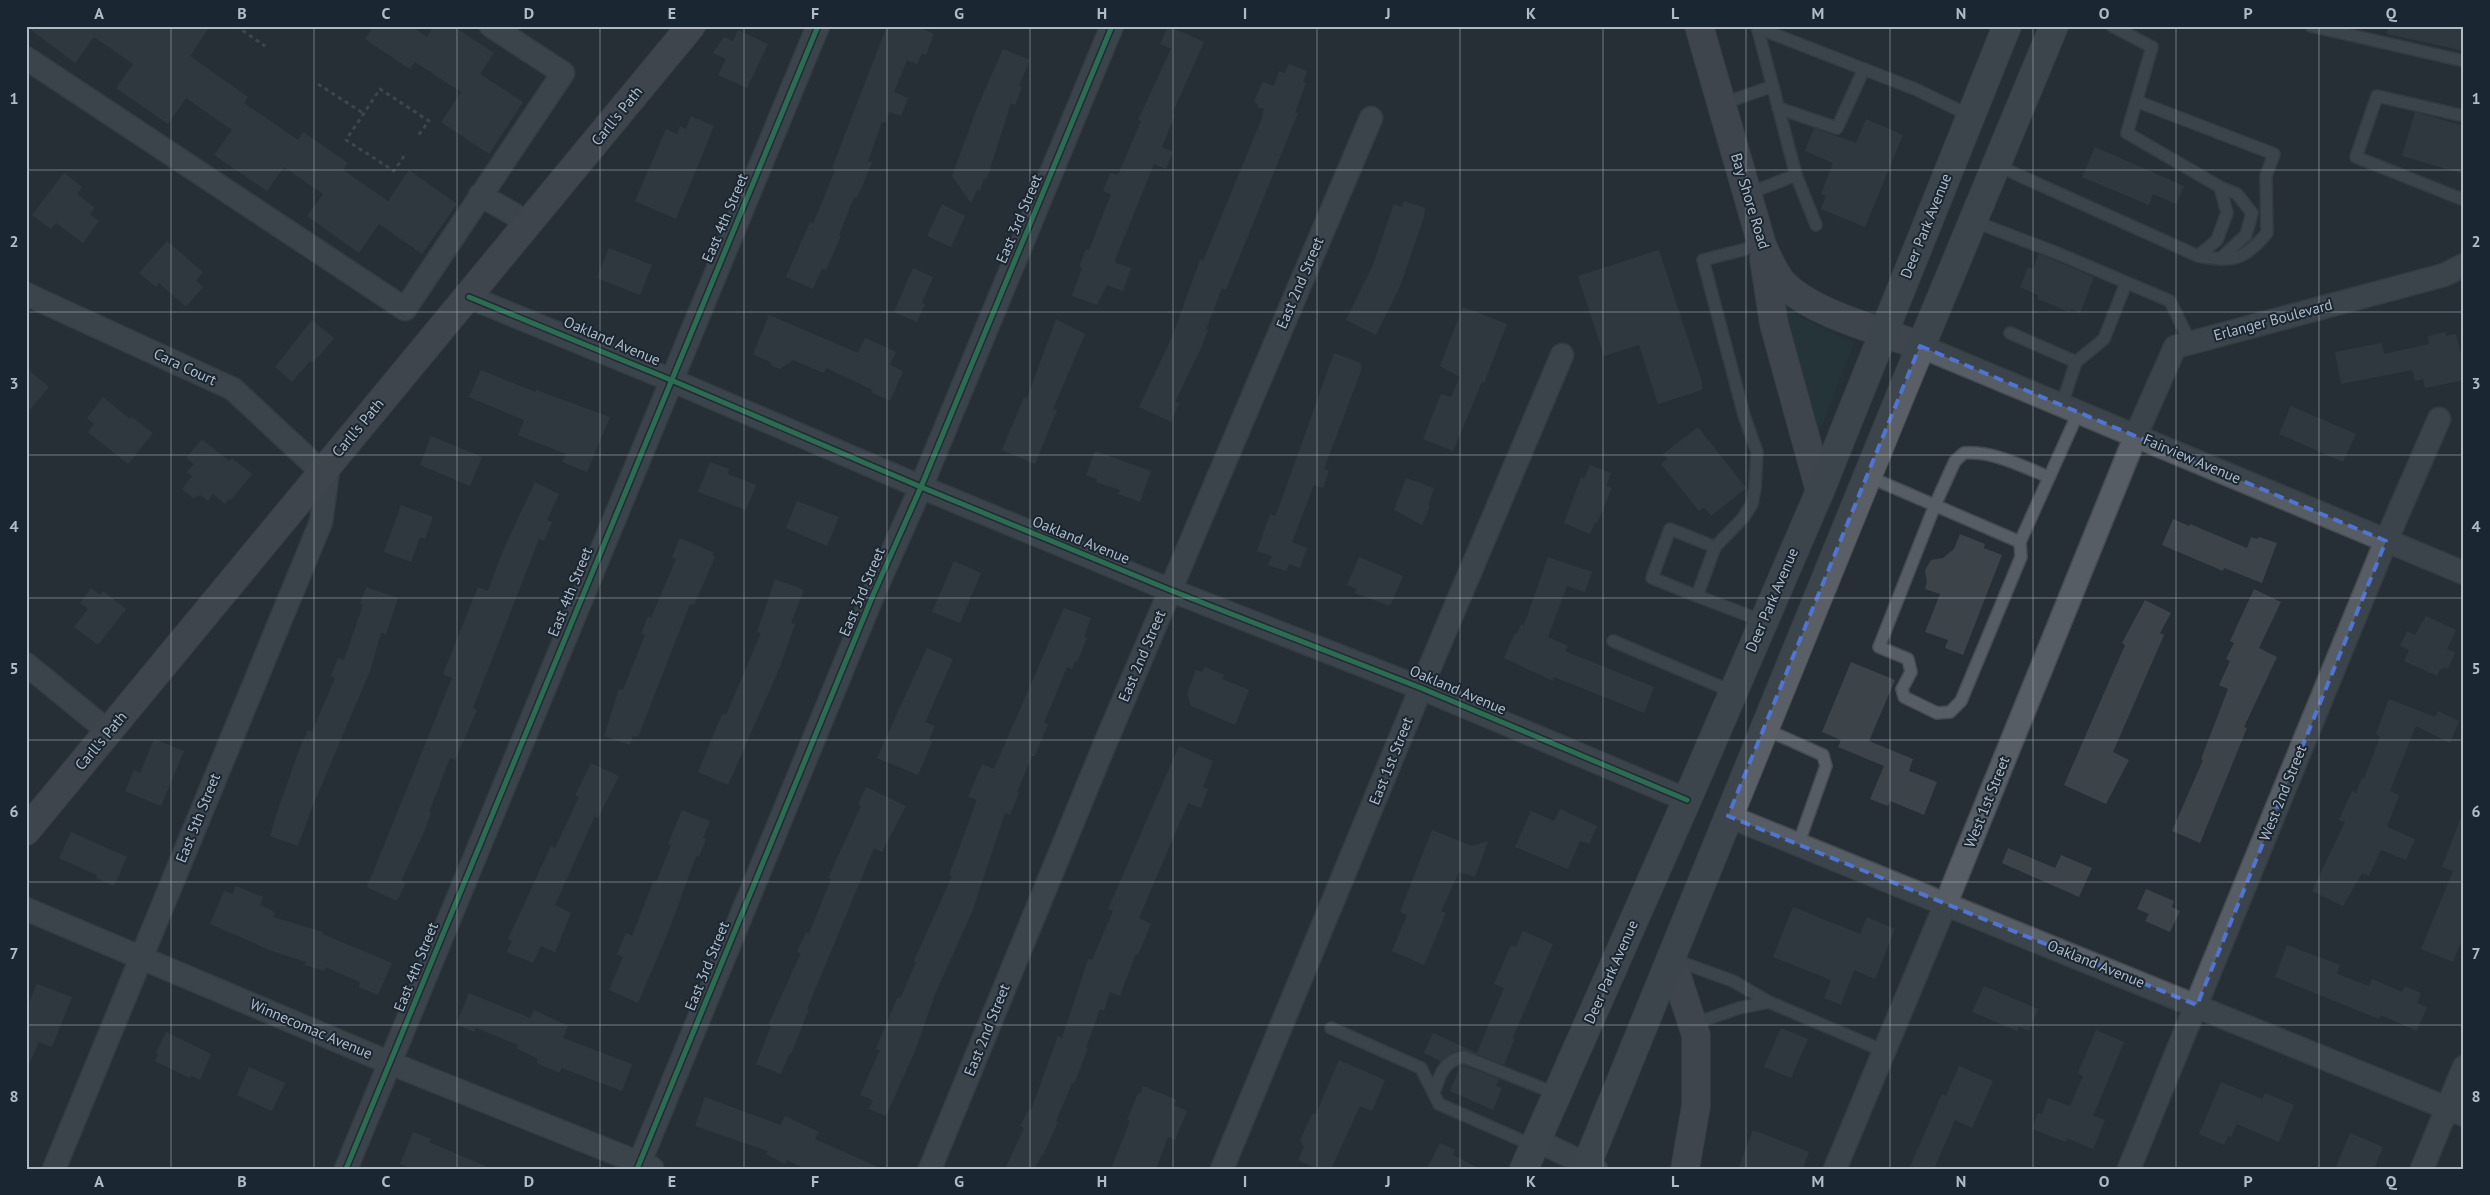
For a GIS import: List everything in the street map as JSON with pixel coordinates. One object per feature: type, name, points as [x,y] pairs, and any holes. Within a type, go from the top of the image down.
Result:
[{"type":"main road","name":"Deer Park Avenue","points":[[1531,1152],[1687,800],[1820,491],[2007,26]]},
{"type":"main road","points":[[1589,1167],[1728,816],[1920,346],[2054,26]]},
{"type":"street","points":[[26,58],[405,309],[563,73],[491,26]]},
{"type":"street","name":"Carll's Path","points":[[26,831],[692,26]]},
{"type":"street","name":"East 4th Street","points":[[346,1169],[818,26]]},
{"type":"street","name":"East 3rd Street","points":[[643,1167],[869,604],[921,487],[1112,26]]},
{"type":"street","name":"Bay Shore Road","points":[[1699,26],[1762,245],[1778,276],[1799,296],[1852,322],[1920,346]]},
{"type":"street","name":"East 2nd Street","points":[[930,1169],[1170,590],[1371,118]]},
{"type":"street","points":[[480,195],[529,223]]},
{"type":"street","points":[[1762,245],[1774,324],[1820,491]]},
{"type":"street","name":"Erlanger Boulevard","points":[[2136,435],[2174,347],[2444,274],[2464,265]]},
{"type":"street","name":"Cara Court","points":[[26,294],[233,389],[326,467]]},
{"type":"street","name":"Oakland Avenue","points":[[469,297],[1170,590],[1421,688],[1687,800]]},
{"type":"street","name":"Fairview Avenue","points":[[1920,346],[2464,573]]},
{"type":"street","name":"East 1st Street","points":[[1222,1169],[1421,688],[1562,355]]},
{"type":"street","name":"West 2nd Street","points":[[2129,1169],[2386,541],[2440,419]]},
{"type":"street","name":"West 1st Street","points":[[1835,1169],[1946,904],[2136,435]]},
{"type":"street","name":"East 5th Street","points":[[54,1169],[321,522],[326,467]]},
{"type":"street","points":[[26,664],[109,732]]},
{"type":"street","name":"Oakland Avenue","points":[[1728,816],[2455,1111]]},
{"type":"street","name":"Winnecomac Avenue","points":[[26,909],[390,1063],[643,1167]]},
{"type":"street","points":[[1671,958],[1696,1035],[1696,1106],[1685,1169]]},
{"type":"street","points":[[2422,1169],[2455,1111],[2464,1067]]},
{"type":"street","points":[[1531,1152],[1589,1167]]},
{"type":"lane","points":[[2112,26],[2152,47],[2127,133],[2220,187],[2237,194],[2252,213],[2246,235],[2220,259]]},
{"type":"lane","points":[[2312,26],[2464,61]]},
{"type":"lane","points":[[1758,27],[1915,89],[1971,116]]},
{"type":"lane","points":[[1758,27],[1796,175],[1816,225]]},
{"type":"lane","points":[[1778,108],[1837,128],[1864,69]]},
{"type":"lane","points":[[1722,104],[1773,86]]},
{"type":"lane","points":[[2464,116],[2377,96],[2356,157],[2464,200]]},
{"type":"lane","points":[[1996,165],[2198,256],[2220,259],[2250,252],[2266,233],[2266,176],[2274,154],[2136,102]]},
{"type":"lane","points":[[1747,194],[1796,175]]},
{"type":"lane","points":[[2198,256],[2217,240],[2228,213],[2220,187]]},
{"type":"lane","points":[[1973,221],[2170,302],[2190,342]]},
{"type":"lane","points":[[1697,596],[1715,547],[1743,518],[1752,504],[1757,452],[1744,415],[1703,260],[1762,245]]},
{"type":"lane","points":[[2049,477],[1995,456],[1977,452],[1964,453],[1956,461],[1935,506],[1879,647],[1908,659],[1911,672],[1902,689],[1904,697],[1937,713],[1950,712],[1960,701],[2021,557],[2020,542],[2049,477],[2070,408],[2076,362],[2104,339],[2126,283]]},
{"type":"lane","points":[[2010,333],[2076,362]]},
{"type":"lane","points":[[1867,476],[2020,542]]},
{"type":"lane","points":[[1715,547],[1670,529],[1652,578],[1764,621]]},
{"type":"lane","points":[[1613,641],[1733,692]]},
{"type":"lane","points":[[1764,728],[1823,755],[1826,766],[1798,845]]},
{"type":"lane","points":[[1671,958],[1733,981],[1769,1002],[1884,1051]]},
{"type":"lane","points":[[1693,1024],[1739,1008],[1769,1002]]},
{"type":"lane","points":[[1332,1028],[1421,1068],[1439,1104],[1531,1152]]},
{"type":"lane","points":[[1434,1093],[1438,1077],[1446,1065],[1454,1058],[1464,1057],[1557,1094]]},
{"type":"path","points":[[236,26],[265,46]]},
{"type":"path","points":[[318,84],[364,113]]},
{"type":"path","points":[[404,156],[394,171],[346,140],[380,89],[429,121],[417,137]]},
{"type":"highlighted area","points":[[1920,346],[2386,541],[2197,1005],[1728,816]]},
{"type":"green space","points":[[1785,310],[1854,343],[1819,433],[1809,426]]},
{"type":"building","points":[[26,26],[210,26],[190,56],[248,97],[244,103],[298,140],[303,132],[348,163],[343,170],[388,201],[409,170],[457,204],[422,254],[379,224],[359,253],[307,216],[323,194],[284,167],[267,191],[214,155],[232,130],[186,98],[168,124],[116,88],[133,64],[94,37],[75,63]]},
{"type":"building","points":[[374,26],[412,26],[427,37],[434,26],[453,26],[494,53],[480,74],[523,102],[489,154],[441,122],[461,92],[415,62],[410,69],[365,39]]},
{"type":"building","points":[[887,26],[916,26],[934,34],[926,55],[922,53],[917,64],[907,60],[894,92],[908,98],[901,116],[889,112],[886,123],[882,122],[868,161],[872,163],[857,198],[854,197],[839,235],[841,236],[826,270],[822,268],[813,289],[786,277],[810,222],[813,224],[835,170],[832,168]]},
{"type":"building","points":[[1168,26],[1204,42],[1172,114],[1175,115],[1162,147],[1173,152],[1166,169],[1154,164],[1115,260],[1116,263],[1131,268],[1123,291],[1107,285],[1097,305],[1072,296],[1082,268],[1079,267],[1086,249],[1089,250],[1111,194],[1103,191],[1110,173],[1118,175],[1141,121],[1138,120],[1171,49],[1160,44]]},
{"type":"building","points":[[2388,26],[2464,26],[2464,51],[2387,34]]},
{"type":"building","points":[[738,30],[768,44],[747,88],[718,75],[726,59],[713,53],[724,37],[733,41]]},
{"type":"building","points":[[1003,49],[1030,60],[1019,86],[1022,87],[1015,105],[1011,103],[987,179],[984,178],[980,191],[977,190],[971,203],[952,176],[977,108]]},
{"type":"building","points":[[1289,64],[1307,71],[1303,82],[1306,83],[1295,112],[1298,113],[1226,290],[1222,288],[1206,329],[1208,330],[1201,348],[1175,402],[1179,403],[1171,422],[1139,407],[1172,337],[1200,260],[1203,261],[1262,118],[1264,109],[1257,107],[1258,104],[1254,102],[1262,82],[1274,86],[1279,71],[1285,73]]},
{"type":"building","points":[[2415,112],[2464,126],[2464,174],[2402,156]]},
{"type":"building","points":[[691,116],[714,126],[676,219],[635,201],[666,129],[677,134],[680,126],[686,129]]},
{"type":"building","points":[[1866,119],[1903,135],[1865,227],[1821,209],[1826,196],[1821,194],[1833,163],[1805,151],[1814,128],[1856,143]]},
{"type":"building","points":[[2095,147],[2184,186],[2176,204],[2153,194],[2149,205],[2082,177]]},
{"type":"building","points":[[64,173],[82,187],[77,194],[95,208],[90,214],[99,221],[83,243],[56,223],[51,229],[32,215]]},
{"type":"building","points":[[1404,201],[1425,208],[1424,217],[1400,286],[1376,335],[1346,320],[1372,267],[1394,204],[1402,207]]},
{"type":"building","points":[[942,204],[965,216],[951,247],[927,236]]},
{"type":"building","points":[[167,241],[203,272],[196,281],[203,287],[186,307],[159,283],[156,287],[139,273]]},
{"type":"building","points":[[609,248],[652,265],[640,295],[597,278]]},
{"type":"building","points":[[1659,250],[1702,382],[1702,390],[1658,404],[1639,345],[1604,356],[1578,276]]},
{"type":"building","points":[[2039,254],[2094,277],[2080,313],[2071,309],[2070,312],[2038,299],[2038,295],[2020,287],[2028,267],[2033,269]]},
{"type":"building","points":[[913,268],[933,277],[922,303],[925,304],[917,322],[894,312]]},
{"type":"building","points":[[1463,307],[1507,324],[1484,383],[1482,382],[1453,451],[1423,439],[1441,394],[1451,397],[1460,377],[1440,366]]},
{"type":"building","points":[[769,315],[858,353],[865,338],[896,352],[890,365],[903,371],[890,401],[871,392],[873,390],[826,368],[824,373],[793,360],[780,369],[753,354]]},
{"type":"building","points":[[1056,319],[1085,334],[1053,409],[1057,410],[1035,464],[1002,450],[1024,397],[1027,398]]},
{"type":"building","points":[[312,320],[334,338],[320,355],[312,363],[310,361],[292,382],[275,367]]},
{"type":"building","points":[[2446,332],[2446,336],[2456,334],[2464,368],[2464,380],[2425,388],[2423,379],[2415,381],[2412,370],[2341,384],[2335,352],[2382,343],[2384,354],[2429,344],[2428,336]]},
{"type":"building","points":[[1334,353],[1361,363],[1361,371],[1324,469],[1329,471],[1323,488],[1314,485],[1292,542],[1307,548],[1300,568],[1289,564],[1286,571],[1268,565],[1272,556],[1257,551],[1270,514],[1275,516],[1279,507]]},
{"type":"building","points":[[26,368],[49,387],[26,414]]},
{"type":"building","points":[[481,370],[535,392],[536,390],[610,417],[587,472],[562,462],[566,454],[518,435],[524,420],[469,397]]},
{"type":"building","points":[[103,397],[130,419],[132,417],[153,433],[128,464],[88,432],[94,424],[87,418]]},
{"type":"building","points":[[2291,406],[2356,434],[2343,462],[2279,434]]},
{"type":"building","points":[[1698,427],[1746,488],[1711,516],[1704,507],[1699,511],[1661,464],[1667,459],[1663,454]]},
{"type":"building","points":[[431,436],[482,457],[470,486],[420,465]]},
{"type":"building","points":[[202,439],[229,461],[232,458],[252,474],[231,500],[229,499],[225,504],[213,494],[208,501],[200,495],[193,498],[182,489],[192,476],[187,472],[194,464],[186,458]]},
{"type":"building","points":[[1095,451],[1151,471],[1140,502],[1118,494],[1120,490],[1096,482],[1097,479],[1086,475]]},
{"type":"building","points":[[710,462],[729,469],[728,474],[756,485],[746,510],[698,492]]},
{"type":"building","points":[[1590,465],[1611,473],[1606,486],[1612,488],[1597,523],[1595,522],[1590,534],[1564,523],[1581,477],[1584,479]]},
{"type":"building","points":[[1406,478],[1434,488],[1428,505],[1430,506],[1422,525],[1394,510]]},
{"type":"building","points":[[535,482],[559,494],[547,520],[552,522],[544,541],[539,539],[473,708],[477,710],[455,760],[450,758],[429,812],[431,813],[425,830],[401,881],[406,883],[397,901],[367,887],[452,678],[443,674],[478,587],[488,591],[502,553]]},
{"type":"building","points":[[797,501],[839,517],[827,546],[786,528]]},
{"type":"building","points":[[401,505],[433,517],[425,539],[420,537],[411,562],[384,552]]},
{"type":"building","points":[[2173,519],[2189,526],[2190,524],[2247,548],[2251,537],[2257,539],[2259,537],[2277,543],[2262,583],[2224,568],[2223,571],[2162,545]]},
{"type":"building","points":[[1960,534],[1985,544],[1984,548],[2002,555],[1963,655],[1945,648],[1948,640],[1925,632],[1940,594],[1925,589],[1927,582],[1925,570],[1931,560],[1943,558],[1954,549]]},
{"type":"building","points":[[680,538],[714,553],[712,555],[715,557],[694,605],[690,604],[638,737],[633,736],[630,745],[604,736],[619,689],[623,690],[645,635],[641,634],[648,616],[651,618],[676,559],[672,557]]},
{"type":"building","points":[[1359,557],[1403,576],[1390,606],[1355,593],[1357,589],[1347,585]]},
{"type":"building","points":[[1548,557],[1592,572],[1585,592],[1567,586],[1548,637],[1568,646],[1565,651],[1654,687],[1644,713],[1554,677],[1553,681],[1504,658],[1515,633],[1517,634],[1521,624],[1524,625]]},
{"type":"building","points":[[954,561],[981,573],[960,623],[932,612]]},
{"type":"building","points":[[775,579],[804,590],[791,623],[795,624],[779,669],[728,785],[698,772],[722,714],[726,715],[761,633],[757,632]]},
{"type":"building","points":[[366,587],[398,598],[386,634],[381,633],[370,671],[311,810],[298,846],[270,836],[299,750],[308,730],[312,732],[335,678],[331,676],[338,658],[344,660],[363,605],[360,604]]},
{"type":"building","points":[[91,588],[100,595],[103,591],[126,609],[98,645],[74,627],[88,609],[80,603]]},
{"type":"building","points":[[2254,589],[2281,602],[2259,648],[2277,657],[2244,727],[2247,728],[2200,843],[2172,831],[2203,760],[2201,759],[2228,689],[2219,685],[2230,661],[2226,659],[2234,643],[2230,641]]},
{"type":"building","points":[[2145,600],[2171,613],[2160,633],[2164,635],[2113,752],[2129,760],[2106,804],[2064,785],[2125,645],[2122,643]]},
{"type":"building","points":[[1064,608],[1091,618],[1084,637],[1087,638],[1077,662],[1075,661],[1072,669],[1067,667],[1044,723],[1048,724],[1035,756],[1032,756],[1010,815],[1005,813],[972,912],[935,994],[915,1051],[886,1116],[869,1109],[873,1100],[860,1095],[880,1050],[876,1049],[897,998],[901,997],[916,962],[914,961],[952,876],[949,875],[977,800],[968,797],[982,764],[994,769]]},
{"type":"building","points":[[2426,616],[2456,630],[2447,649],[2455,653],[2448,669],[2444,667],[2443,670],[2440,669],[2437,676],[2404,661],[2409,650],[2400,646],[2407,631],[2415,635]]},
{"type":"building","points":[[927,648],[953,659],[925,722],[935,726],[929,740],[932,742],[918,775],[877,758]]},
{"type":"building","points":[[1851,662],[1895,680],[1869,741],[1913,759],[1909,771],[1937,782],[1924,815],[1890,801],[1888,806],[1870,799],[1884,766],[1838,747],[1841,740],[1822,732]]},
{"type":"building","points":[[1205,667],[1224,675],[1222,679],[1249,690],[1235,725],[1191,706],[1187,693],[1196,670],[1202,672]]},
{"type":"building","points":[[2389,699],[2435,717],[2438,711],[2459,721],[2450,743],[2416,726],[2390,791],[2399,795],[2387,827],[2415,839],[2406,860],[2381,850],[2369,876],[2362,873],[2343,906],[2312,891],[2345,822],[2339,820],[2352,791],[2356,793],[2362,778],[2364,779],[2380,737],[2376,734]]},
{"type":"building","points":[[154,739],[184,751],[161,806],[125,791],[134,770],[140,773]]},
{"type":"building","points":[[1179,746],[1213,761],[1203,787],[1208,789],[1201,808],[1188,803],[1139,918],[1151,924],[1138,955],[1136,953],[1120,996],[1110,992],[1104,1011],[1100,1009],[1074,1084],[1072,1083],[1056,1121],[1058,1122],[1043,1155],[1035,1169],[1005,1169],[1024,1128],[1020,1126],[1029,1109],[1031,1110],[1058,1036],[1062,1038],[1088,959],[1092,960],[1113,911],[1108,909]]},
{"type":"building","points":[[591,763],[619,776],[598,818],[595,816],[555,905],[571,913],[555,952],[541,946],[533,963],[507,952],[512,941],[508,939],[551,846],[555,848],[579,797],[575,796]]},
{"type":"building","points":[[866,787],[906,806],[882,852],[874,848],[807,1009],[809,1009],[791,1054],[789,1054],[781,1074],[756,1064],[771,1026],[768,1025],[801,953],[797,952],[806,932],[809,934],[831,879],[828,878],[861,806],[858,805]]},
{"type":"building","points":[[1560,809],[1597,826],[1589,844],[1580,841],[1568,869],[1515,847],[1531,811],[1554,821]]},
{"type":"building","points":[[682,810],[710,821],[703,838],[706,839],[699,857],[696,856],[669,930],[638,1003],[609,990],[623,957],[617,954],[626,933],[632,936],[654,880],[656,882],[671,845],[668,844]]},
{"type":"building","points":[[2462,815],[2464,935],[2453,962],[2421,949],[2453,871],[2442,867]]},
{"type":"building","points":[[1432,830],[1472,846],[1488,841],[1475,877],[1459,872],[1441,911],[1446,913],[1424,965],[1392,951],[1407,915],[1400,912]]},
{"type":"building","points":[[71,832],[127,857],[114,886],[96,878],[97,875],[59,858]]},
{"type":"building","points":[[2008,848],[2055,868],[2061,855],[2092,868],[2079,897],[2002,863]]},
{"type":"building","points":[[236,886],[263,897],[260,905],[275,912],[273,917],[323,932],[322,934],[392,963],[378,995],[359,987],[360,982],[325,967],[324,971],[305,965],[306,962],[272,951],[210,924],[224,891],[233,894]]},
{"type":"building","points":[[2146,889],[2174,901],[2172,907],[2180,911],[2170,932],[2145,921],[2149,914],[2137,909]]},
{"type":"building","points":[[1793,907],[1860,934],[1867,917],[1895,929],[1875,979],[1854,970],[1841,1005],[1824,998],[1831,980],[1773,957]]},
{"type":"building","points":[[1523,931],[1553,944],[1513,1037],[1514,1040],[1504,1065],[1466,1050],[1454,1052],[1441,1061],[1424,1053],[1433,1033],[1477,1053],[1504,988],[1494,984],[1511,945],[1516,947]]},
{"type":"building","points":[[2287,945],[2340,965],[2337,974],[2369,986],[2372,979],[2402,992],[2405,986],[2421,993],[2417,1003],[2427,1007],[2417,1031],[2381,1015],[2379,1019],[2275,977]]},
{"type":"building","points":[[37,984],[72,997],[52,1047],[39,1042],[26,1071],[26,1010]]},
{"type":"building","points":[[1984,986],[2038,1009],[2029,1031],[2019,1027],[2017,1031],[1972,1012]]},
{"type":"building","points":[[469,993],[530,1018],[534,1010],[568,1026],[563,1038],[632,1064],[622,1091],[562,1068],[559,1073],[537,1063],[538,1059],[516,1048],[518,1045],[476,1028],[474,1032],[456,1024]]},
{"type":"building","points":[[1781,1028],[1808,1039],[1791,1078],[1764,1067]]},
{"type":"building","points":[[2096,1030],[2124,1042],[2093,1116],[2105,1120],[2093,1149],[2067,1138],[2066,1142],[2032,1129],[2038,1113],[2042,1114],[2048,1098],[2070,1106],[2083,1076],[2078,1073]]},
{"type":"building","points":[[166,1032],[211,1054],[200,1080],[191,1075],[190,1078],[155,1061],[158,1054],[156,1053]]},
{"type":"building","points":[[1339,1060],[1385,1080],[1372,1111],[1360,1106],[1331,1169],[1317,1169],[1298,1160],[1304,1147],[1300,1140],[1313,1113],[1316,1114]]},
{"type":"building","points":[[1463,1065],[1499,1079],[1496,1086],[1502,1088],[1493,1110],[1450,1091],[1459,1069],[1456,1068]]},
{"type":"building","points":[[1959,1066],[1993,1081],[1972,1128],[1955,1120],[1934,1169],[1909,1169],[1942,1094],[1946,1096]]},
{"type":"building","points":[[249,1067],[285,1083],[272,1111],[237,1095]]},
{"type":"building","points":[[2221,1082],[2262,1099],[2265,1093],[2294,1105],[2279,1142],[2237,1124],[2231,1137],[2228,1136],[2224,1145],[2199,1134]]},
{"type":"building","points":[[1143,1086],[1177,1100],[1174,1105],[1187,1111],[1175,1140],[1168,1137],[1156,1169],[1111,1169],[1130,1121],[1127,1120],[1138,1093],[1140,1094]]},
{"type":"building","points":[[705,1097],[780,1125],[785,1116],[819,1132],[815,1139],[882,1169],[805,1169],[787,1160],[785,1164],[766,1154],[768,1151],[695,1126]]},
{"type":"building","points":[[1753,1130],[1809,1152],[1803,1169],[1738,1169]]},
{"type":"building","points":[[413,1132],[431,1139],[429,1142],[492,1169],[413,1169],[400,1164]]},
{"type":"building","points":[[2350,1133],[2383,1147],[2374,1169],[2335,1169]]},
{"type":"building","points":[[1440,1143],[1455,1150],[1453,1155],[1480,1169],[1427,1169]]},
{"type":"cycle path","points":[[346,1169],[818,26]]},
{"type":"cycle path","points":[[637,1169],[873,595],[921,487],[1112,26]]},
{"type":"cycle path","points":[[469,297],[1170,590],[1421,688],[1687,800]]}]
